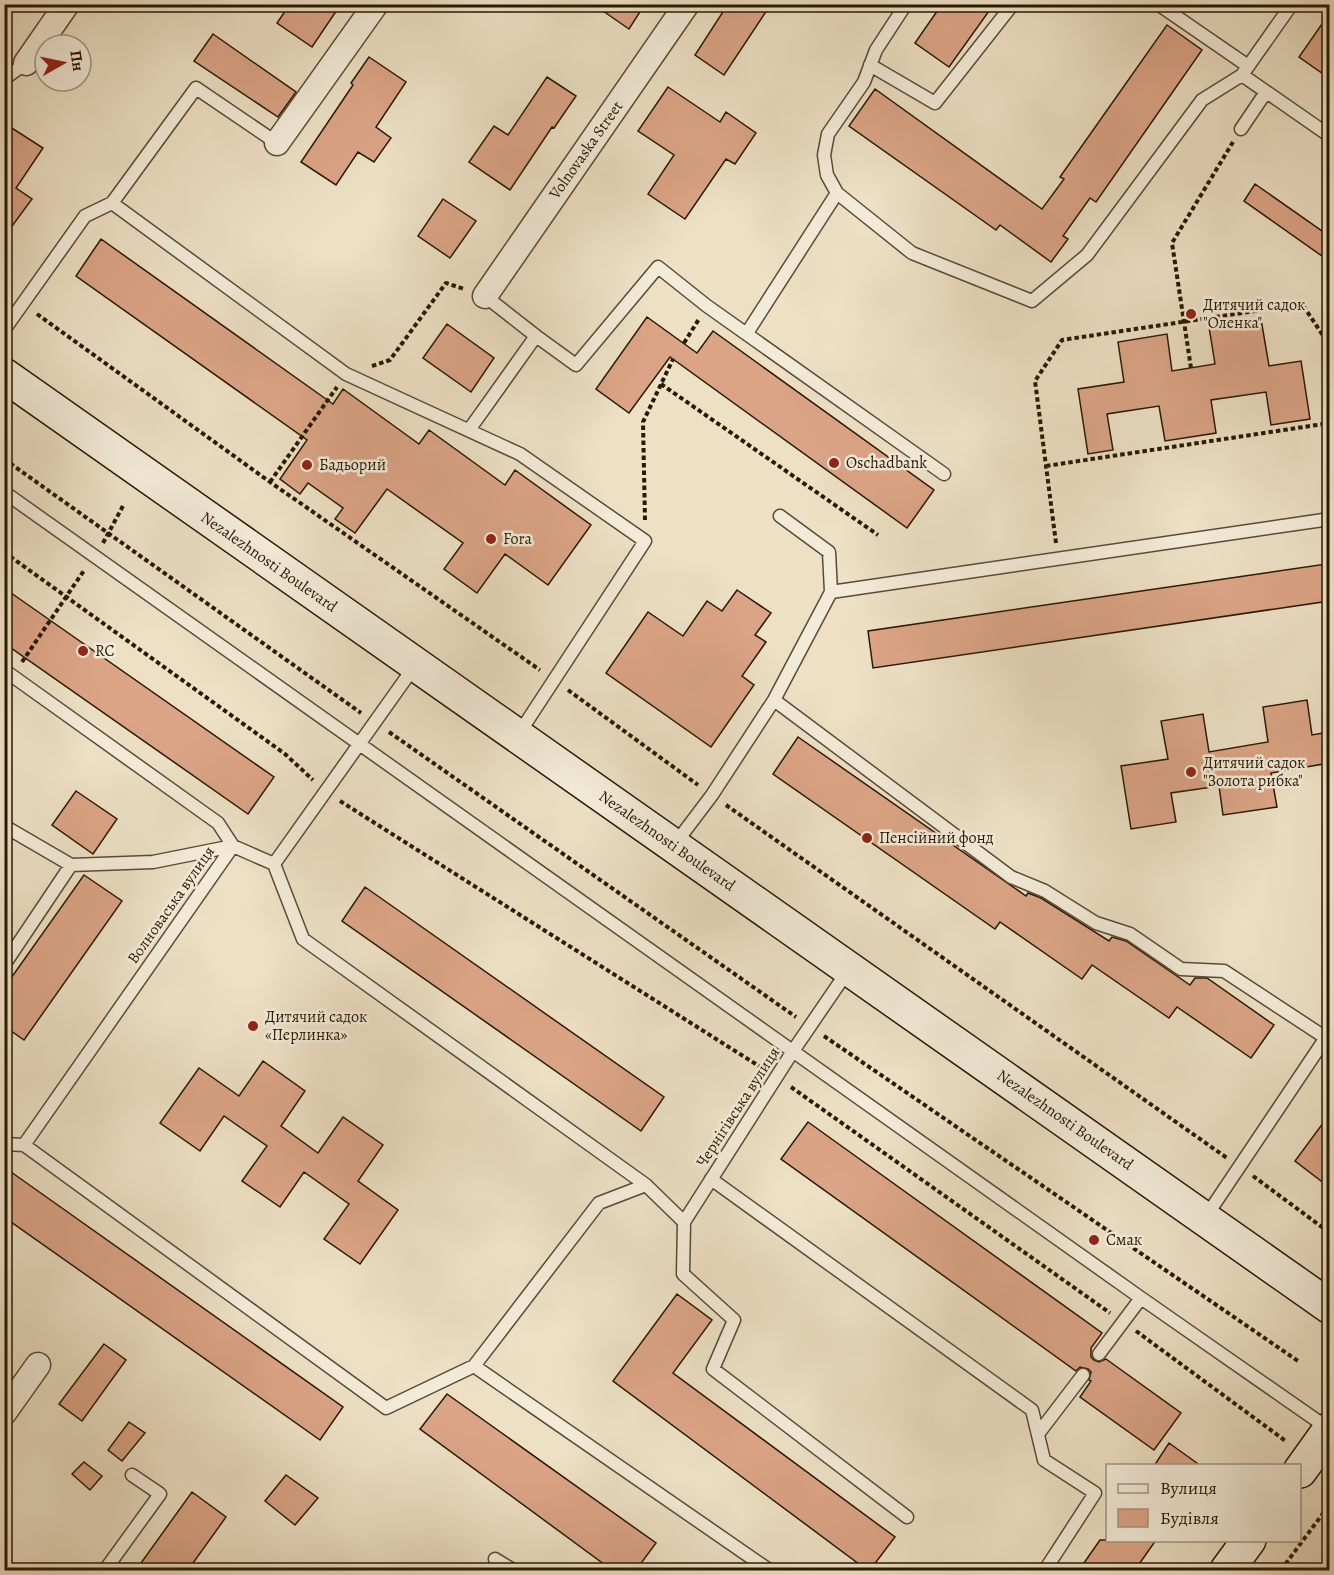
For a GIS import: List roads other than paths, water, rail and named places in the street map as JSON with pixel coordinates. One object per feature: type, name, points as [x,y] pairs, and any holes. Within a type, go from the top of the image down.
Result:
[{"type":"main road","name":"Nezalezhnosti Boulevard","points":[[4,375],[1329,1307]]},
{"type":"main road","points":[[1304,1464],[1329,1430]]},
{"type":"main road","points":[[1227,1570],[1248,1542]]},
{"type":"street","points":[[26,63],[67,4]]},
{"type":"street","points":[[277,143],[376,4]]},
{"type":"street","name":"Volnovaska Street","points":[[485,296],[687,4]]},
{"type":"street","points":[[4,1413],[38,1365]]},
{"type":"lane","points":[[906,4],[876,50],[864,82],[828,134],[824,154],[827,175],[837,193],[912,253],[1032,302],[1087,255],[1202,100],[1245,70],[1292,4]]},
{"type":"lane","points":[[870,65],[935,103],[1013,4]]},
{"type":"lane","points":[[1158,4],[1245,70],[1266,92],[1329,136]]},
{"type":"lane","points":[[4,79],[26,63]]},
{"type":"lane","points":[[4,330],[86,216],[112,203],[196,87],[277,143]]},
{"type":"lane","points":[[1241,129],[1266,92]]},
{"type":"lane","points":[[747,333],[837,193]]},
{"type":"lane","points":[[112,203],[346,374],[520,454],[645,540],[517,736]]},
{"type":"lane","points":[[485,296],[576,365],[658,267],[707,306],[944,474]]},
{"type":"lane","points":[[469,430],[536,336]]},
{"type":"lane","points":[[4,492],[1329,1430]]},
{"type":"lane","points":[[674,846],[712,795],[774,700],[831,592],[829,552],[780,516]]},
{"type":"lane","points":[[831,592],[1329,519]]},
{"type":"lane","points":[[415,666],[274,864],[303,939],[646,1185],[684,1222],[683,1274],[734,1320],[713,1369],[907,1517]]},
{"type":"lane","points":[[4,826],[71,865],[153,862],[233,846],[218,823],[9,673]]},
{"type":"lane","points":[[774,700],[1011,877],[1045,891],[1096,923],[1130,934],[1181,969],[1224,970],[1328,1035],[1204,1219]]},
{"type":"lane","name":"Волноваська вулиця","points":[[24,1145],[233,846],[274,864]]},
{"type":"lane","points":[[4,965],[71,865]]},
{"type":"lane","name":"Чернігівська вулиця","points":[[684,1222],[776,1077],[850,968]]},
{"type":"lane","points":[[4,1144],[24,1145],[386,1408],[474,1366],[599,1203],[646,1185]]},
{"type":"lane","points":[[711,1179],[1032,1410],[1044,1460],[1095,1493],[1045,1570]]},
{"type":"lane","points":[[1099,1354],[1141,1298]]},
{"type":"lane","points":[[474,1366],[769,1570]]},
{"type":"lane","points":[[1038,1434],[1083,1375]]},
{"type":"lane","points":[[105,1570],[160,1494],[132,1475]]},
{"type":"lane","points":[[495,1559],[513,1570]]},
{"type":"place","name":"Дитячий садок \"Оленка\"","points":[[1191,314]]},
{"type":"place","name":"Oschadbank","points":[[834,463]]},
{"type":"place","name":"Бадьорий","points":[[307,465]]},
{"type":"place","name":"Fora","points":[[491,539]]},
{"type":"place","name":"RC","points":[[83,651]]},
{"type":"place","name":"Дитячий садок \"Золота рибка\"","points":[[1191,772]]},
{"type":"place","name":"Пенсійний фонд","points":[[867,838]]},
{"type":"place","name":"Дитячий садок «Перлинка»","points":[[253,1026]]},
{"type":"place","name":"Смак","points":[[1094,1240]]}]
